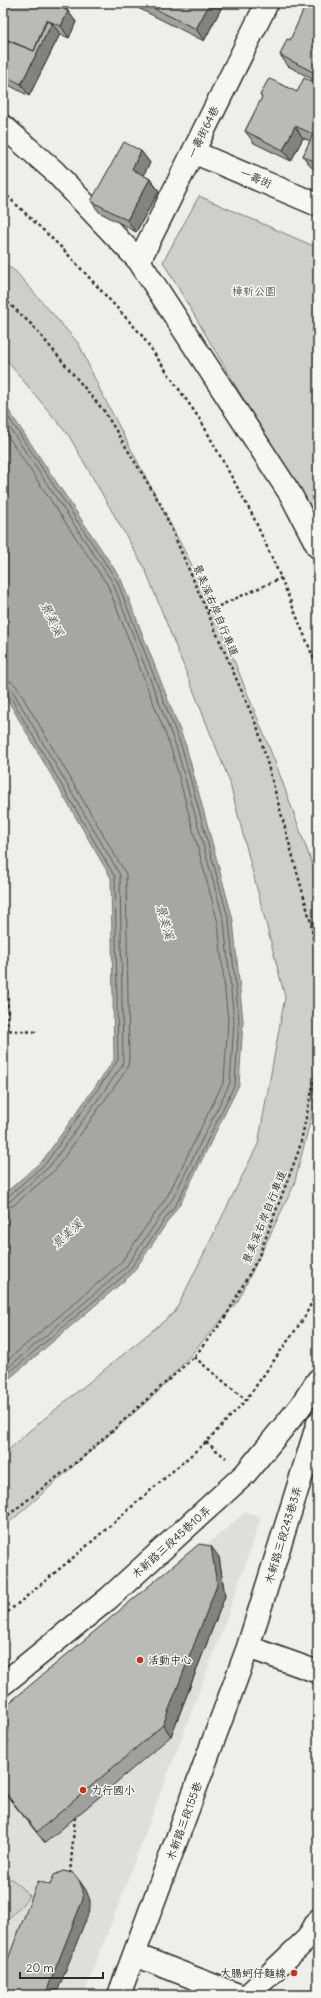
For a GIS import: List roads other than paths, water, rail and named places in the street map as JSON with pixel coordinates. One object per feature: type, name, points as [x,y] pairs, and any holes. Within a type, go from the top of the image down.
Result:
[{"type":"street","name":"一壽街64巷","points":[[139,261],[267,3]]},
{"type":"street","points":[[3,126],[54,171],[139,261],[291,495],[318,547]]},
{"type":"street","name":"一壽街","points":[[193,152],[318,204]]},
{"type":"street","name":"木新路三段45巷10弄","points":[[3,1684],[109,1598],[245,1474],[300,1407],[318,1380]]},
{"type":"street","name":"木新路三段243巷3弄","points":[[248,1647],[318,1423]]},
{"type":"street","points":[[248,1647],[318,1672]]},
{"type":"street","name":"木新路三段155巷","points":[[119,1995],[248,1647]]},
{"type":"street","points":[[248,1995],[313,1929]]},
{"type":"street","points":[[135,1955],[238,1995]]},
{"type":"water","name":"景美溪","points":[[3,402],[121,579],[186,746],[233,920],[243,1021],[239,1085],[181,1202],[132,1274],[3,1384],[3,1195],[43,1160],[114,1060],[111,878],[3,692]]},
{"type":"place","name":"活動中心","points":[[140,1660]]},
{"type":"place","name":"力行國小","points":[[83,1790]]},
{"type":"place","name":"大腸蚵仔麵線","points":[[294,1973]]},
{"type":"park label","name":"樟新公園","points":[[254,291]]}]
